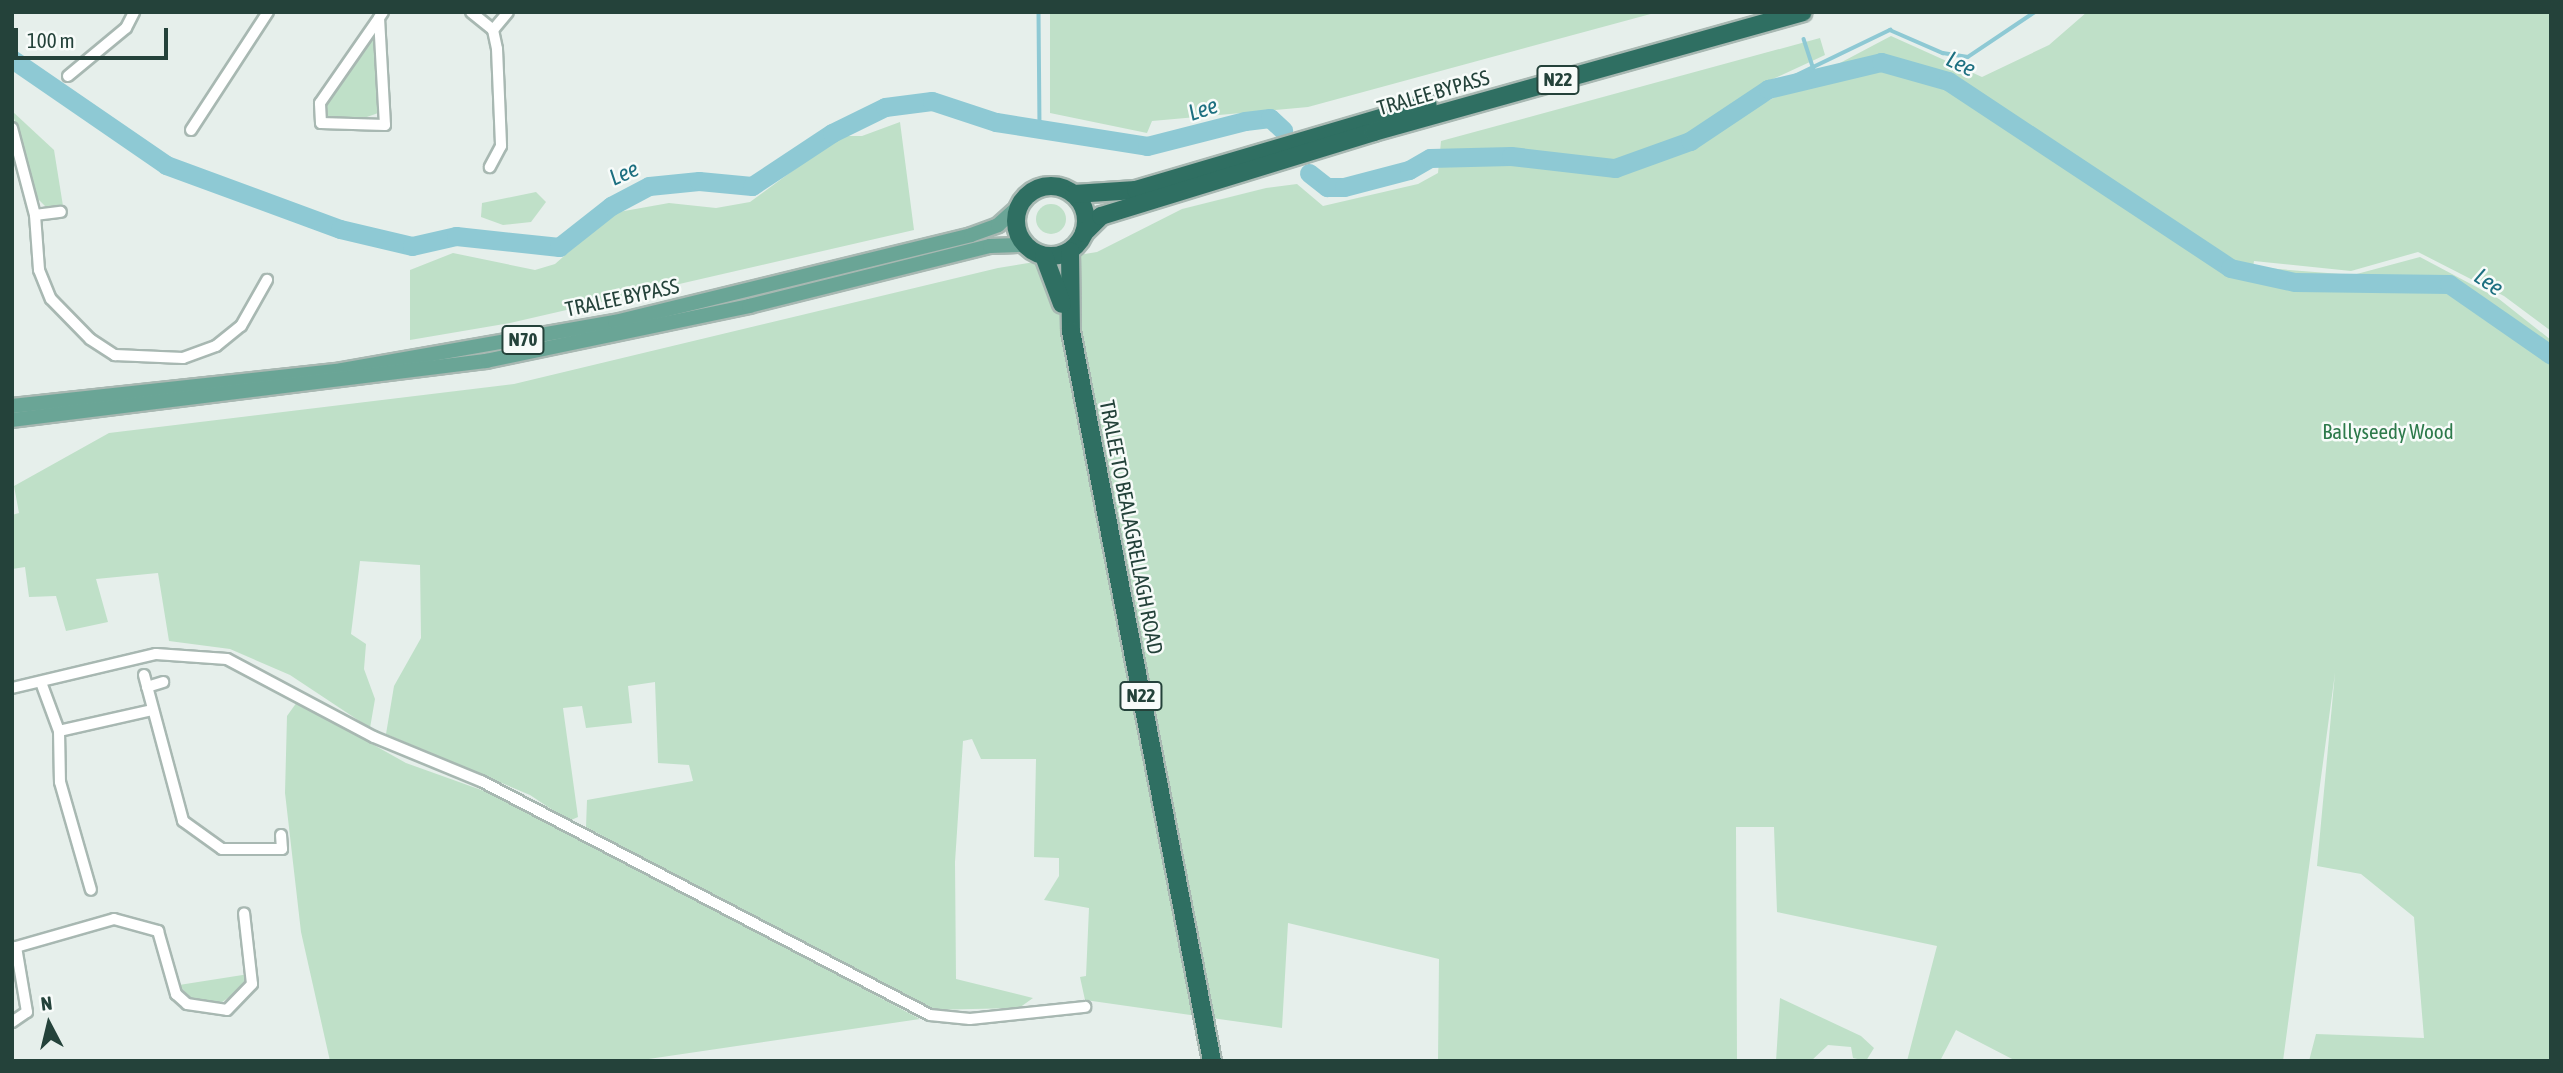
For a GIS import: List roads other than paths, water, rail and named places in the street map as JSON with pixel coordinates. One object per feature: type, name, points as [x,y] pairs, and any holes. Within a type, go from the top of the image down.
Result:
[{"type":"highway","name":"TRALEE BYPASS","points":[[1084,233],[1101,216],[1280,156],[1759,12]]},
{"type":"highway","name":"TRALEE BYPASS","points":[[1311,146],[1803,12]]},
{"type":"highway","name":"TRALEE BYPASS","points":[[1074,194],[1136,190],[1280,156]]},
{"type":"highway","name":"N22","points":[[1018,207],[1041,187],[1074,194]]},
{"type":"highway","points":[[1074,194],[1085,212],[1084,233]]},
{"type":"highway","points":[[1018,207],[1016,227],[1025,245],[1044,256],[1070,251]]},
{"type":"highway","name":"N22","points":[[1070,251],[1084,233]]},
{"type":"highway","name":"TRALEE TO BEALAGRELLAGH ROAD","points":[[1070,251],[1071,331]]},
{"type":"highway","name":"TRALEE TO BEALAGRELLAGH ROAD","points":[[1044,256],[1071,331],[1212,1061]]},
{"type":"main road","name":"TRALEE BYPASS","points":[[12,406],[342,370],[602,324],[971,235],[998,225],[1018,207]]},
{"type":"main road","name":"TRALEE BYPASS","points":[[12,420],[486,361],[749,306],[990,246],[1025,245]]},
{"type":"street","points":[[68,76],[126,28],[134,12]]},
{"type":"street","points":[[191,130],[268,12]]},
{"type":"street","points":[[471,12],[493,30]]},
{"type":"street","points":[[490,167],[501,146],[493,30],[508,12]]},
{"type":"street","points":[[381,15],[385,125],[321,123],[320,103],[381,15]]},
{"type":"street","points":[[12,128],[35,215],[39,270],[51,299],[90,339],[116,355],[183,358],[216,346],[241,326],[267,280]]},
{"type":"street","points":[[35,215],[61,212]]},
{"type":"street","points":[[12,688],[42,685],[156,654],[227,659],[374,737],[481,781],[929,1016],[970,1020],[1085,1007]]},
{"type":"street","points":[[144,675],[176,806],[195,835],[222,849],[251,852],[282,849],[281,835]]},
{"type":"street","points":[[147,687],[163,682]]},
{"type":"street","points":[[42,685],[60,731],[55,752],[91,890]]},
{"type":"street","points":[[60,731],[152,710]]},
{"type":"street","points":[[12,1022],[27,1012],[16,947],[114,919],[158,931],[176,995],[187,1004],[227,1010],[252,984],[244,913]]},
{"type":"waterway","points":[[1039,12],[1040,129]]},
{"type":"waterway","points":[[1768,89],[1890,30],[1943,53],[1968,57],[2035,12]]},
{"type":"waterway","points":[[1804,39],[1814,69]]},
{"type":"waterway","name":"Lee","points":[[12,59],[166,165],[340,229],[412,246],[456,236],[559,247],[611,206],[649,186],[699,181],[752,186],[832,133],[885,107],[932,101],[996,122],[1147,146],[1245,121],[1270,118],[1283,130]]},
{"type":"waterway","name":"Lee","points":[[1309,173],[1327,187],[1344,187],[1409,170],[1430,158],[1511,156],[1615,168],[1690,141],[1768,89],[1881,62],[1948,81],[2230,268],[2295,282],[2449,284],[2551,355]]},
{"type":"park label","name":"Ballyseedy Wood","points":[[2388,431]]}]
